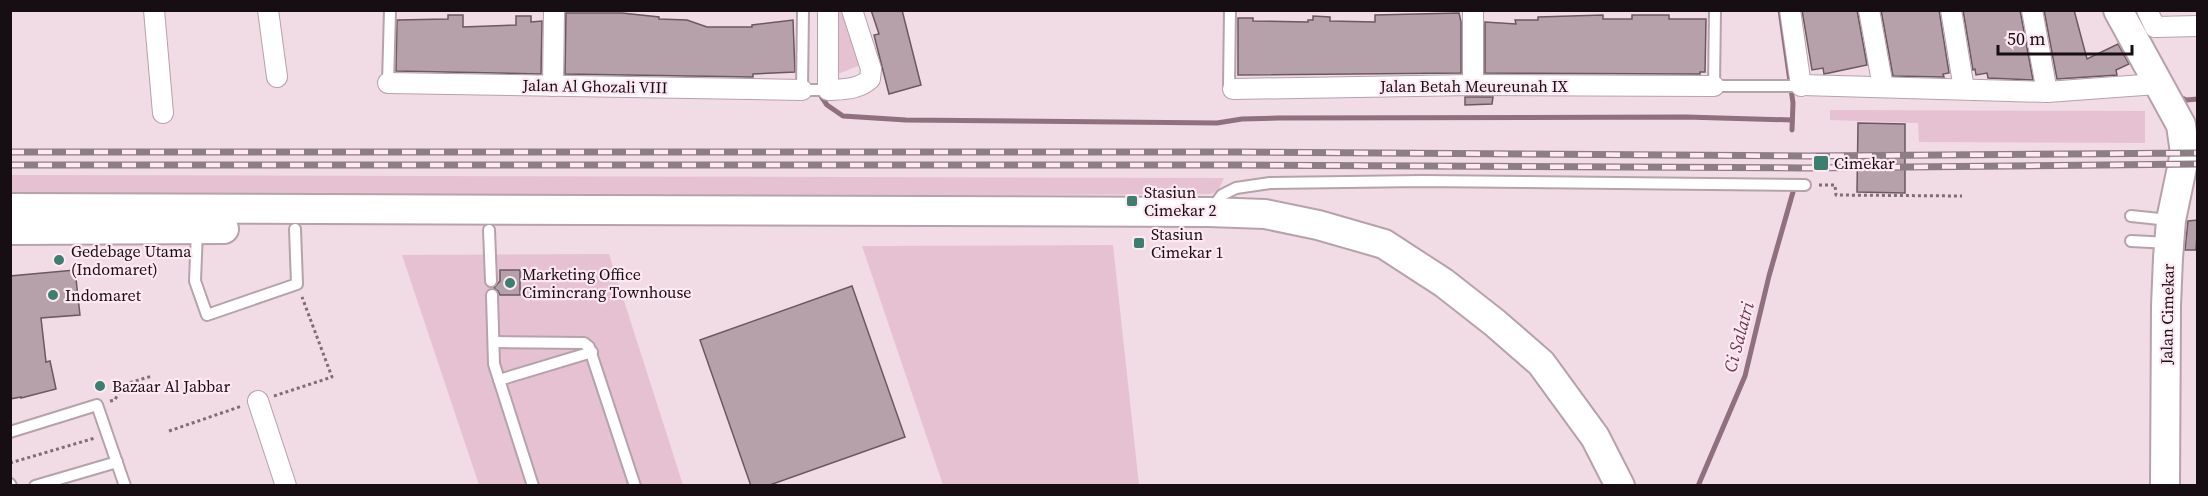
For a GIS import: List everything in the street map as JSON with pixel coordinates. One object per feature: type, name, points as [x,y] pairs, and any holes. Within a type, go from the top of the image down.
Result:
[{"type":"street","points":[[154,10],[163,113]]},
{"type":"street","points":[[268,10],[277,77]]},
{"type":"street","points":[[552,86],[554,10]]},
{"type":"street","points":[[812,90],[828,10]]},
{"type":"street","name":"Jalan Al Ghozali VIII","points":[[388,83],[812,90],[853,88],[865,84],[870,79],[871,69],[852,10]]},
{"type":"street","points":[[1473,10],[1473,85]]},
{"type":"street","points":[[1790,10],[1802,85],[2047,92],[2157,84],[2144,30],[2118,10]]},
{"type":"street","points":[[1869,10],[1883,87]]},
{"type":"street","points":[[1951,10],[1964,89]]},
{"type":"street","points":[[2032,10],[2047,92]]},
{"type":"street","points":[[2144,30],[2198,26]]},
{"type":"street","name":"Jalan Cimekar","points":[[2157,84],[2181,125],[2185,143],[2170,232],[2166,306],[2165,486]]},
{"type":"street","name":"Jalan Betah Meureunah IX","points":[[1233,89],[1473,85],[1714,86]]},
{"type":"street","points":[[10,208],[906,222],[1267,231],[1319,241],[1379,260],[1432,295],[1528,372],[1554,404],[1579,442],[1600,486]]},
{"type":"street","points":[[10,230],[489,230],[906,222],[1209,212],[1266,214],[1318,225],[1384,244],[1444,283],[1541,363],[1595,437],[1620,486]]},
{"type":"street","points":[[258,401],[286,486]]},
{"type":"lane","points":[[388,83],[390,10]]},
{"type":"lane","points":[[803,10],[812,90]]},
{"type":"lane","points":[[1230,10],[1229,85],[1233,89]]},
{"type":"lane","points":[[1715,10],[1714,86],[1802,85]]},
{"type":"lane","points":[[1209,212],[1222,195],[1236,188],[1270,183],[1433,181],[1805,185]]},
{"type":"lane","points":[[2131,216],[2170,232]]},
{"type":"lane","points":[[197,229],[195,281],[207,315],[297,284],[295,230]]},
{"type":"lane","points":[[489,230],[491,280]]},
{"type":"lane","points":[[2131,241],[2170,232]]},
{"type":"lane","points":[[492,295],[494,364],[533,486]]},
{"type":"lane","points":[[494,342],[584,343],[592,352],[634,486]]},
{"type":"lane","points":[[499,380],[592,352]]},
{"type":"lane","points":[[10,432],[97,405],[125,486]]},
{"type":"lane","points":[[35,486],[117,462]]},
{"type":"path","points":[[1805,185],[1835,185],[1836,195],[1962,196]]},
{"type":"path","points":[[169,431],[332,377],[297,284]]},
{"type":"path","points":[[97,405],[115,399],[122,385],[152,376]]},
{"type":"path","points":[[10,463],[107,435]]},
{"type":"shaded area","points":[[830,11],[846,11],[863,64],[828,78]]},
{"type":"shaded area","points":[[1830,110],[2145,111],[2145,143],[1919,142],[1918,123],[1830,120]]},
{"type":"shaded area","points":[[11,175],[1224,178],[1218,191],[1210,194],[347,199],[11,195]]},
{"type":"shaded area","points":[[1113,245],[1139,485],[943,485],[862,246]]},
{"type":"shaded area","points":[[609,254],[683,485],[479,485],[402,255]]},
{"type":"building","points":[[871,10],[902,10],[921,85],[889,94],[874,35],[879,34]]},
{"type":"building","points":[[1802,10],[1857,10],[1867,65],[1824,74],[1823,68],[1812,70]]},
{"type":"building","points":[[1881,10],[1939,10],[1949,73],[1943,74],[1944,77],[1893,76]]},
{"type":"building","points":[[1963,10],[2020,10],[2033,80],[1988,78],[1987,73],[1976,75],[1975,69],[1973,70]]},
{"type":"building","points":[[2044,10],[2074,10],[2087,59],[2118,44],[2129,64],[2116,70],[2117,75],[2057,79]]},
{"type":"building","points":[[566,13],[622,13],[659,17],[659,19],[687,20],[707,27],[752,27],[752,25],[793,20],[795,72],[753,74],[753,77],[565,74]]},
{"type":"building","points":[[1459,13],[1461,73],[1238,75],[1238,18],[1253,18],[1253,21],[1308,22],[1308,20],[1313,20],[1313,16],[1330,17],[1330,21],[1375,22],[1375,15]]},
{"type":"building","points":[[448,15],[463,15],[463,27],[516,25],[516,16],[531,16],[531,22],[542,21],[541,74],[396,71],[397,20],[448,19]]},
{"type":"building","points":[[1603,15],[1603,19],[1632,19],[1632,15],[1669,15],[1669,19],[1706,19],[1705,72],[1700,72],[1700,74],[1485,73],[1485,22],[1516,24],[1515,20],[1538,20],[1538,17]]},
{"type":"building","points":[[1465,97],[1493,97],[1492,104],[1465,105]]},
{"type":"building","points":[[1858,123],[1905,124],[1905,193],[1857,192]]},
{"type":"building","points":[[2198,220],[2196,250],[2185,250],[2188,221]]},
{"type":"building","points":[[75,270],[80,315],[41,318],[46,362],[50,361],[56,389],[10,399],[10,276]]},
{"type":"building","name":"Marketing Office Cimincrang Townhouse","points":[[500,270],[520,270],[520,295],[500,295],[494,288],[500,281]]},
{"type":"building","points":[[852,286],[905,437],[767,486],[751,486],[700,340]]},
{"type":"waterway","points":[[1780,10],[1793,103],[1792,130]]},
{"type":"waterway","points":[[2176,95],[2186,100],[2198,99]]},
{"type":"waterway","points":[[821,96],[827,105],[843,116],[906,120],[1217,123],[1242,119],[1278,118],[1686,117],[1792,120]]},
{"type":"waterway","name":"Ci Salatri","points":[[1698,486],[1745,376],[1769,276],[1793,192]]},
{"type":"railway","points":[[10,152],[1237,152],[1810,156],[2198,153]]},
{"type":"railway","points":[[10,165],[1239,165],[1805,168],[2198,164]]},
{"type":"place","name":"Cimekar","points":[[1821,163]]},
{"type":"place","name":"Stasiun Cimekar 2","points":[[1132,201]]},
{"type":"place","name":"Stasiun Cimekar 1","points":[[1139,243]]},
{"type":"place","name":"Gedebage Utama (Indomaret)","points":[[59,260]]},
{"type":"place","name":"Marketing Office Cimincrang Townhouse","points":[[510,283]]},
{"type":"place","name":"Indomaret","points":[[53,295]]},
{"type":"place","name":"Bazaar Al Jabbar","points":[[100,386]]}]
